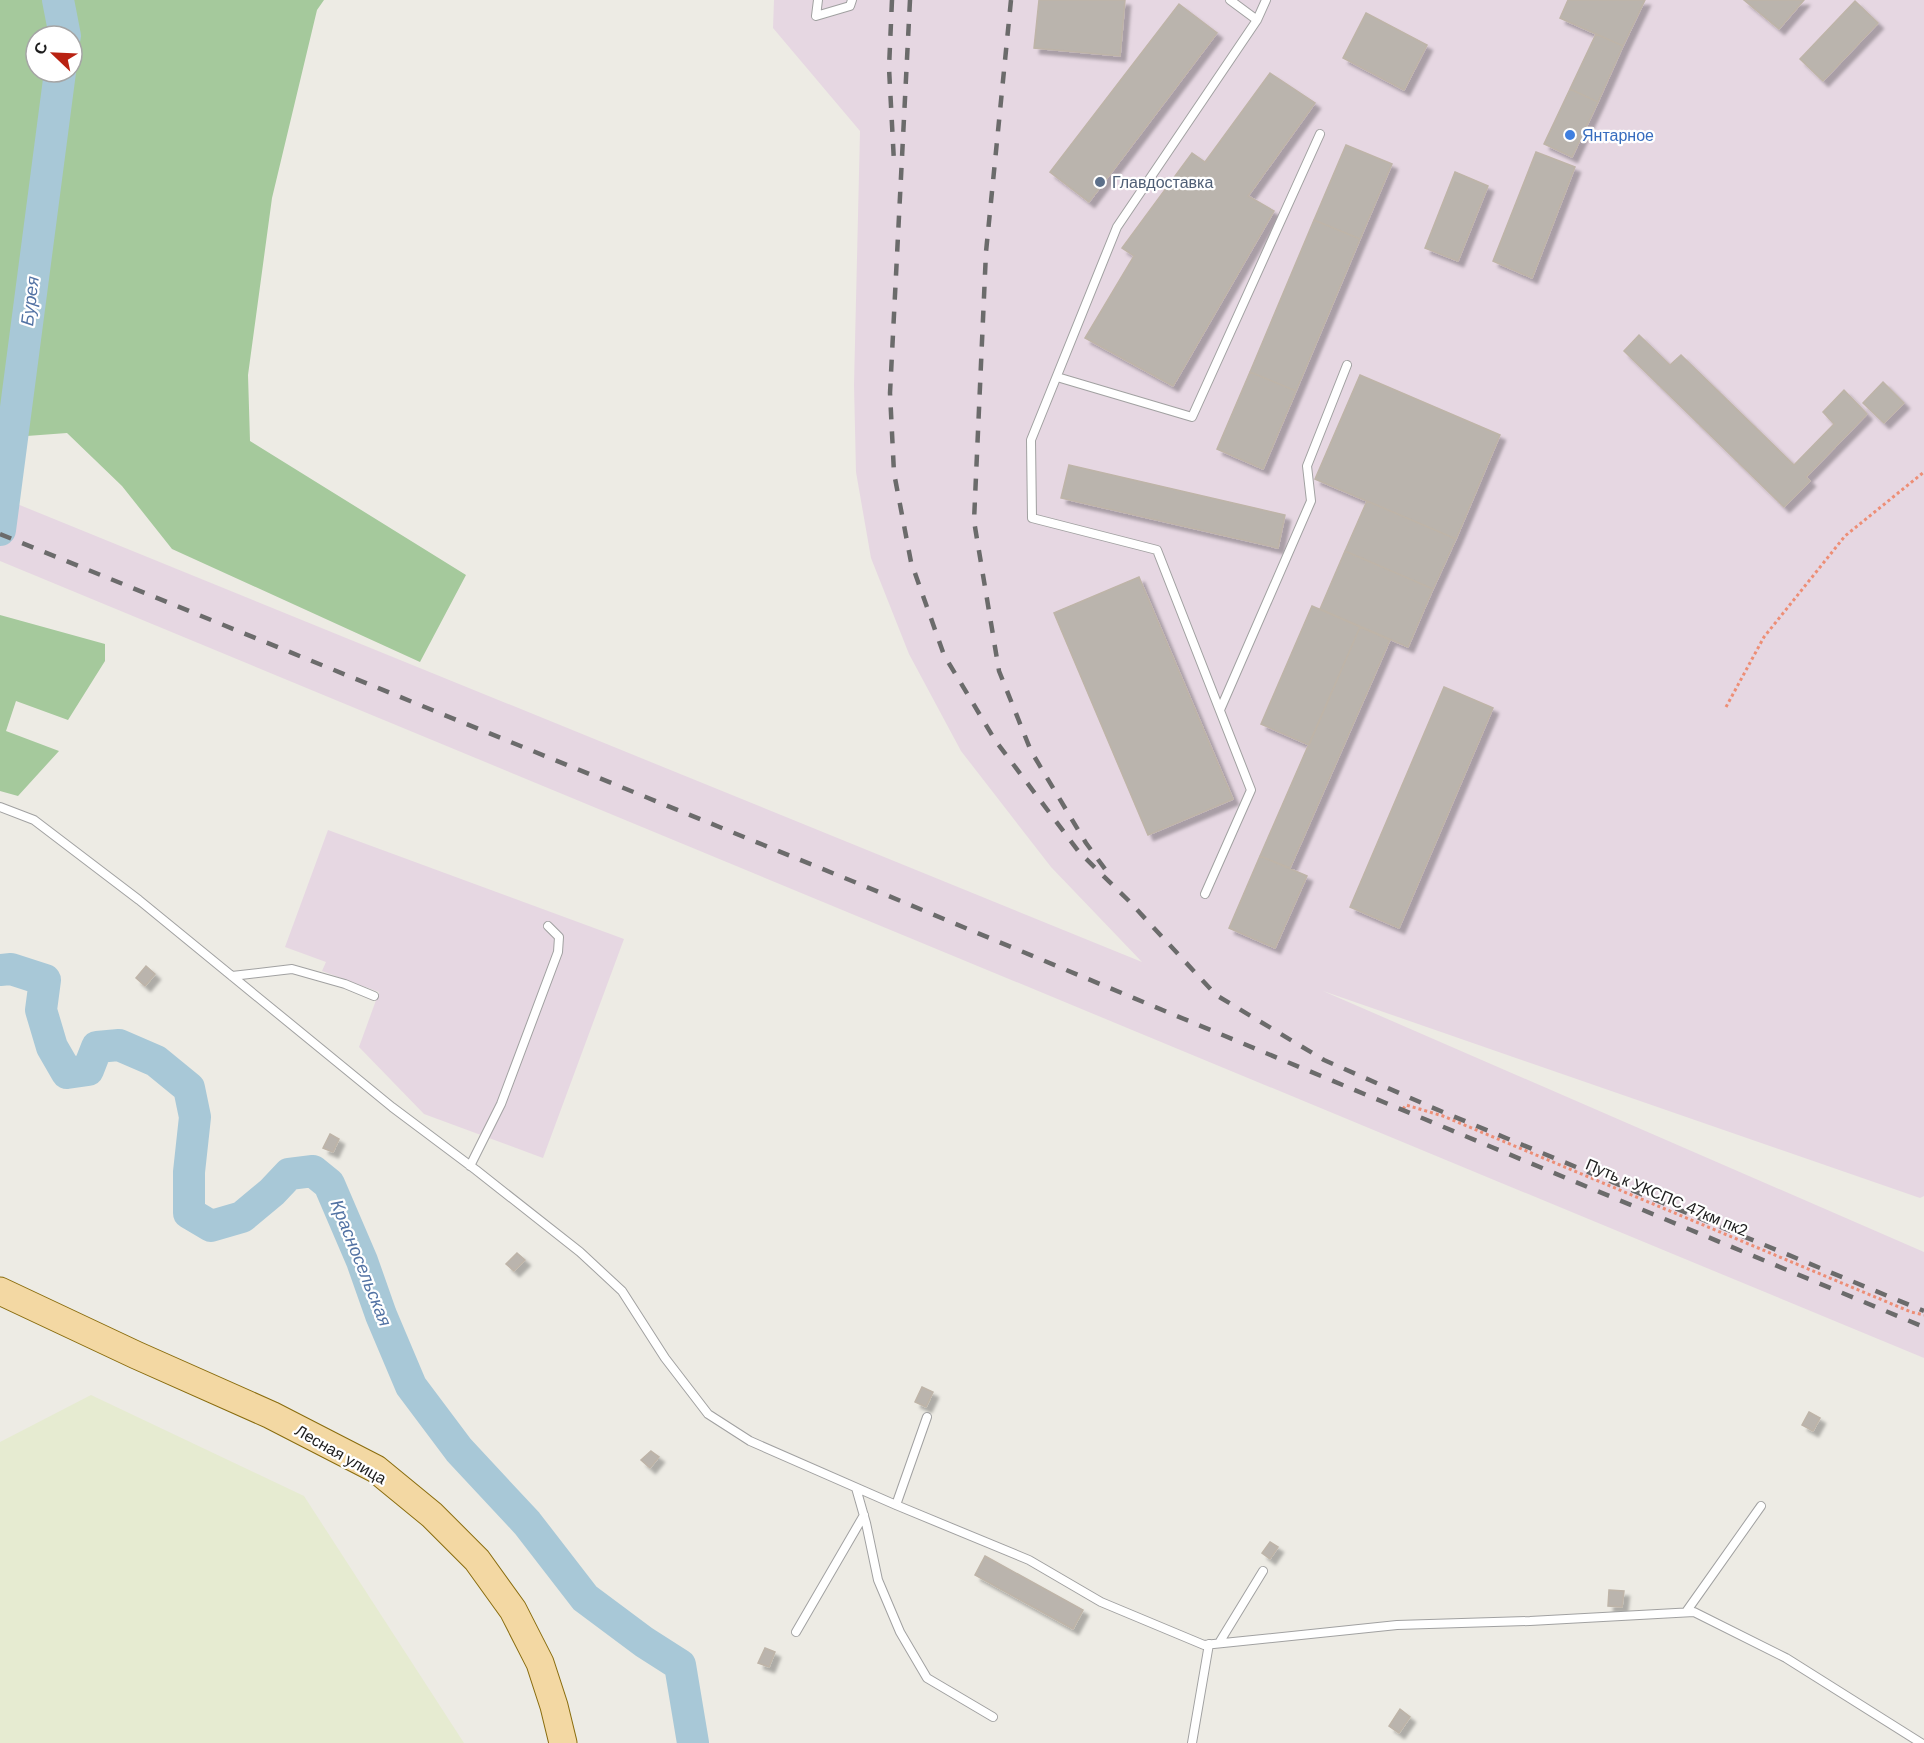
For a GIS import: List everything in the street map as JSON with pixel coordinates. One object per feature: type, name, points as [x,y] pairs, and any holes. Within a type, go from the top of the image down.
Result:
[{"type":"main road","name":"Лесная улица","points":[[0,1291],[270,1415],[376,1469],[432,1515],[477,1560],[513,1610],[540,1663],[554,1706],[562,1743]]},
{"type":"lane","points":[[818,0],[816,16],[850,6],[852,0]]},
{"type":"lane","points":[[1230,0],[1257,20]]},
{"type":"lane","points":[[1205,894],[1251,790],[1157,550],[1032,518],[1031,440],[1117,227],[1257,20],[1266,0]]},
{"type":"lane","points":[[1057,377],[1192,417],[1320,134]]},
{"type":"lane","points":[[1220,710],[1311,501],[1307,466],[1347,365]]},
{"type":"lane","points":[[0,807],[34,820],[139,900],[392,1107],[580,1252],[622,1290],[665,1358],[708,1414],[750,1441],[1029,1560],[1101,1602],[1204,1644],[1397,1625],[1530,1621],[1694,1612],[1786,1658],[1921,1743]]},
{"type":"lane","points":[[470,1166],[501,1104],[558,952],[559,937],[548,926]]},
{"type":"lane","points":[[232,976],[292,969],[345,984],[374,996]]},
{"type":"lane","points":[[896,1505],[927,1417]]},
{"type":"lane","points":[[856,1488],[878,1580],[900,1632],[927,1678],[993,1717]]},
{"type":"lane","points":[[1686,1612],[1761,1506]]},
{"type":"lane","points":[[796,1632],[864,1515]]},
{"type":"lane","points":[[1219,1643],[1263,1571]]},
{"type":"lane","points":[[1192,1743],[1209,1644]]},
{"type":"path","points":[[1726,707],[1764,637],[1845,536],[1924,472]]},
{"type":"path","name":"Путь к УКСПС 47км пк2","points":[[1403,1109],[1406,1105],[1412,1106],[1443,1116],[1911,1312],[1924,1315]]},
{"type":"shaded area","points":[[774,0],[1924,0],[1924,1196],[1920,1198],[1323,991],[1924,1252],[1924,1358],[0,561],[0,497],[1142,962],[1051,867],[961,751],[909,654],[871,558],[856,472],[854,385],[860,131],[773,28]]},
{"type":"shaded area","points":[[328,830],[624,939],[543,1158],[424,1114],[359,1047],[379,992],[322,971],[326,962],[285,947]]},
{"type":"green space","points":[[0,0],[324,0],[317,10],[272,198],[248,375],[250,441],[466,575],[420,662],[172,549],[122,486],[67,433],[0,438]]},
{"type":"green space","points":[[0,615],[105,644],[105,661],[68,720],[16,701],[6,731],[59,751],[18,796],[0,791]]},
{"type":"green space","points":[[91,1395],[304,1496],[464,1743],[0,1743],[0,1442]]},
{"type":"building","points":[[1039,0],[1125,0],[1120,56],[1034,48]]},
{"type":"building","points":[[1568,0],[1645,0],[1623,46],[1560,18]]},
{"type":"building","points":[[1744,0],[1804,0],[1779,29]]},
{"type":"building","points":[[1855,1],[1878,23],[1823,81],[1800,59]]},
{"type":"building","points":[[1179,4],[1217,33],[1089,202],[1050,172]]},
{"type":"building","points":[[1366,13],[1427,45],[1404,90],[1343,58]]},
{"type":"building","points":[[1596,34],[1623,46],[1598,102],[1570,89]]},
{"type":"building","points":[[1270,73],[1315,103],[1248,196],[1274,211],[1173,386],[1085,338],[1134,256],[1122,248],[1192,153],[1205,162]]},
{"type":"building","points":[[1570,89],[1598,102],[1572,157],[1544,144]]},
{"type":"building","points":[[1346,145],[1392,164],[1360,239],[1314,220]]},
{"type":"building","points":[[1536,152],[1575,167],[1532,278],[1493,261]]},
{"type":"building","points":[[1455,172],[1488,186],[1458,261],[1425,248]]},
{"type":"building","points":[[1314,220],[1360,239],[1296,391],[1250,372]]},
{"type":"building","points":[[1639,335],[1670,365],[1681,355],[1794,465],[1834,424],[1823,412],[1844,390],[1867,414],[1806,477],[1810,481],[1784,507],[1624,351]]},
{"type":"building","points":[[1250,372],[1296,391],[1263,469],[1217,449]]},
{"type":"building","points":[[1360,375],[1500,435],[1456,539],[1315,479]]},
{"type":"building","points":[[1883,382],[1904,403],[1884,423],[1863,403]]},
{"type":"building","points":[[1069,465],[1285,515],[1278,548],[1061,498]]},
{"type":"building","points":[[1367,501],[1456,539],[1433,589],[1345,551]]},
{"type":"building","points":[[1345,551],[1433,589],[1408,647],[1320,609]]},
{"type":"building","points":[[1139,577],[1233,799],[1148,835],[1054,613]]},
{"type":"building","points":[[1312,606],[1360,627],[1309,745],[1261,724]]},
{"type":"building","points":[[1360,627],[1390,640],[1290,868],[1260,856]]},
{"type":"building","points":[[1444,687],[1493,708],[1399,928],[1350,907]]},
{"type":"building","points":[[1260,856],[1307,876],[1275,948],[1229,928]]},
{"type":"building","points":[[146,966],[155,974],[145,986],[136,978]]},
{"type":"building","points":[[330,1134],[339,1139],[333,1152],[323,1148]]},
{"type":"building","points":[[517,1253],[525,1260],[514,1271],[506,1264]]},
{"type":"building","points":[[922,1387],[933,1392],[926,1407],[915,1402]]},
{"type":"building","points":[[1809,1412],[1820,1418],[1813,1431],[1802,1425]]},
{"type":"building","points":[[651,1451],[659,1457],[650,1468],[641,1460]]},
{"type":"building","points":[[1270,1542],[1278,1547],[1270,1559],[1262,1553]]},
{"type":"building","points":[[985,1556],[1083,1610],[1073,1629],[975,1575]]},
{"type":"building","points":[[1609,1590],[1624,1591],[1622,1607],[1608,1606]]},
{"type":"building","points":[[765,1648],[775,1652],[769,1667],[758,1663]]},
{"type":"building","points":[[1400,1709],[1410,1717],[1399,1733],[1389,1726]]},
{"type":"waterway","name":"Бурея","points":[[58,0],[63,24]]},
{"type":"waterway","name":"Бурея","points":[[0,530],[58,84]]},
{"type":"waterway","name":"Красносельская","points":[[0,970],[11,969],[45,980],[41,1010],[52,1047],[67,1073],[88,1070],[97,1047],[119,1045],[156,1061],[189,1088],[195,1117],[189,1172],[189,1213],[211,1226],[242,1217],[272,1192],[289,1174],[313,1171],[329,1184],[411,1386],[459,1450],[527,1523],[585,1598],[644,1642],[680,1665],[693,1743]]},
{"type":"railway","points":[[892,0],[889,68],[894,162]]},
{"type":"railway","points":[[910,0],[890,393],[894,473],[911,562],[944,655],[995,740],[1079,852],[1128,900],[1216,995],[1324,1060],[1431,1107],[1924,1311]]},
{"type":"railway","points":[[1011,0],[986,252],[974,521],[999,671],[1031,751],[1086,843],[1105,869]]},
{"type":"railway","points":[[0,534],[879,892],[1924,1327]]},
{"type":"place","name":"Янтарное","points":[[1570,135]]},
{"type":"place","name":"Главдоставка","points":[[1100,182]]}]
